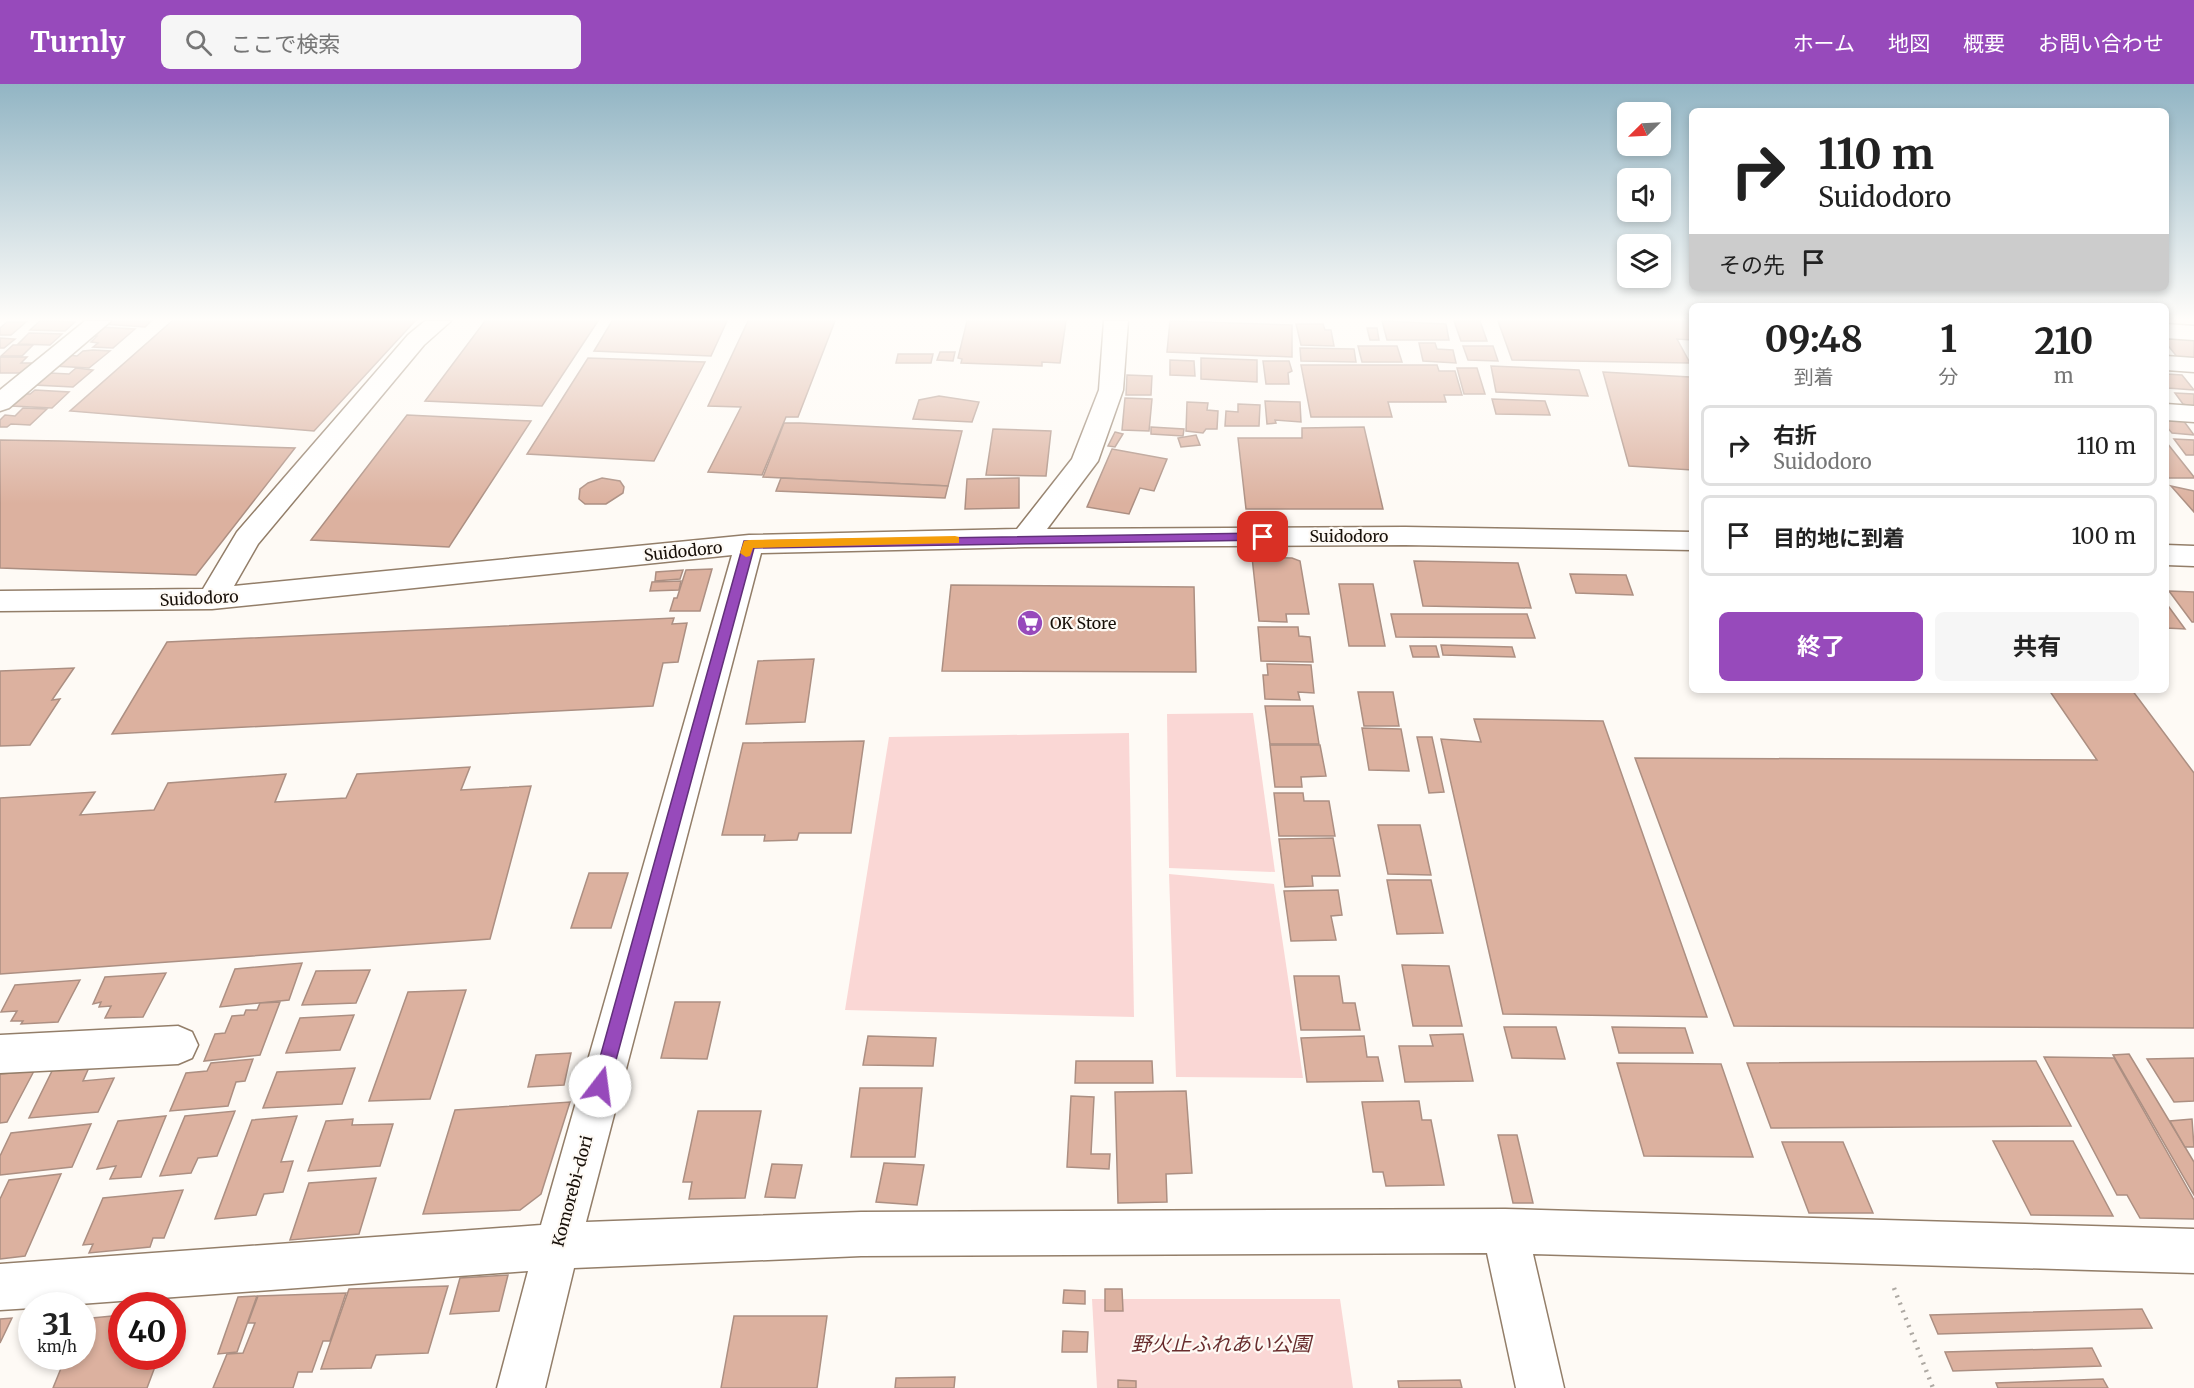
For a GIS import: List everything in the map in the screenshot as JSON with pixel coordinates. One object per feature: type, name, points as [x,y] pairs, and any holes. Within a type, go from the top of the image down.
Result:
[{"type":"street","points":[[0,403],[26,382]]},
{"type":"street","points":[[212,599],[247,539],[380,382]]},
{"type":"street","points":[[1025,538],[1085,461],[1111,390],[1112,382]]},
{"type":"street","points":[[2169,412],[2194,414]]},
{"type":"street","name":"Suidodoro","points":[[0,601],[212,599],[749,544],[1025,538],[1405,536],[1689,541]]},
{"type":"street","name":"Komorebi-dori","points":[[521,1388],[556,1246],[749,544]]},
{"type":"street","points":[[2169,555],[2194,556]]},
{"type":"street","points":[[0,1054],[178,1045]]},
{"type":"street","points":[[1505,1232],[1540,1388]]},
{"type":"street","points":[[0,1287],[556,1246],[861,1234],[1505,1232],[2194,1251]]},
{"type":"path","points":[[1894,1288],[1933,1388]]},
{"type":"green space","points":[[1253,713],[1275,872],[1169,868],[1167,714]]},
{"type":"green space","points":[[1129,733],[1134,1017],[845,1010],[889,737]]},
{"type":"green space","points":[[1169,874],[1274,884],[1303,1078],[1176,1077]]},
{"type":"green space","name":"野火止ふれあい公園","points":[[1092,1299],[1340,1299],[1353,1388],[1097,1388]]},
{"type":"building","points":[[39,382],[79,382],[73,387],[35,385]]},
{"type":"building","points":[[103,382],[359,382],[314,431],[70,411]]},
{"type":"building","points":[[439,382],[558,382],[542,406],[425,401]]},
{"type":"building","points":[[573,382],[695,382],[654,461],[527,454]]},
{"type":"building","points":[[719,382],[812,382],[798,417],[786,417],[762,475],[708,472],[741,407],[708,406]]},
{"type":"building","points":[[1127,382],[1152,382],[1151,395],[1126,395]]},
{"type":"building","points":[[1266,382],[1289,382],[1289,384],[1266,384]]},
{"type":"building","points":[[1304,382],[1458,382],[1462,395],[1444,395],[1446,402],[1388,402],[1392,417],[1311,417]]},
{"type":"building","points":[[1461,382],[1481,382],[1485,394],[1464,394]]},
{"type":"building","points":[[1494,382],[1583,382],[1588,396],[1496,392]]},
{"type":"building","points":[[1606,382],[1689,382],[1689,470],[1629,466]]},
{"type":"building","points":[[2169,382],[2187,382],[2194,390],[2169,388]]},
{"type":"building","points":[[35,390],[69,392],[52,408],[12,406],[26,394]]},
{"type":"building","points":[[2175,393],[2194,394],[2194,407],[2183,404]]},
{"type":"building","points":[[939,396],[979,402],[972,422],[913,419],[919,400]]},
{"type":"building","points":[[1125,398],[1152,399],[1149,431],[1122,430]]},
{"type":"building","points":[[1492,399],[1545,401],[1550,415],[1496,414]]},
{"type":"building","points":[[1265,401],[1300,402],[1301,422],[1275,420],[1276,423],[1267,424]]},
{"type":"building","points":[[1187,402],[1208,403],[1207,410],[1218,411],[1217,429],[1206,429],[1203,433],[1186,431]]},
{"type":"building","points":[[1238,404],[1260,405],[1259,426],[1225,426],[1226,411],[1238,412]]},
{"type":"building","points":[[23,408],[47,409],[30,425],[11,424],[7,427],[0,427],[0,420],[5,415],[15,416]]},
{"type":"building","points":[[407,415],[531,421],[449,547],[311,540]]},
{"type":"building","points":[[2169,419],[2183,420],[2194,435],[2172,433],[2169,430]]},
{"type":"building","points":[[784,423],[962,431],[948,486],[763,477]]},
{"type":"building","points":[[1151,427],[1184,429],[1183,436],[1151,434]]},
{"type":"building","points":[[1364,427],[1383,509],[1246,509],[1238,438],[1302,438],[1302,428]]},
{"type":"building","points":[[993,429],[1051,431],[1046,476],[986,475]]},
{"type":"building","points":[[1115,432],[1123,434],[1115,447],[1108,446]]},
{"type":"building","points":[[1196,435],[1200,445],[1181,447],[1178,438]]},
{"type":"building","points":[[2174,439],[2194,440],[2194,455],[2186,455]]},
{"type":"building","points":[[0,440],[295,448],[196,575],[0,568]]},
{"type":"building","points":[[2169,446],[2194,477],[2169,478]]},
{"type":"building","points":[[1112,449],[1167,459],[1154,491],[1140,488],[1129,514],[1087,507]]},
{"type":"building","points":[[602,478],[620,481],[624,487],[623,493],[606,504],[585,504],[579,499],[580,489]]},
{"type":"building","points":[[781,478],[948,486],[945,498],[776,491]]},
{"type":"building","points":[[1019,478],[1019,508],[965,509],[967,479]]},
{"type":"building","points":[[2171,486],[2194,491],[2194,512]]},
{"type":"building","points":[[1252,557],[1292,558],[1300,561],[1309,614],[1286,614],[1287,622],[1259,621]]},
{"type":"building","points":[[1414,561],[1518,563],[1531,608],[1423,606]]},
{"type":"building","points":[[712,569],[700,611],[670,611],[686,570]]},
{"type":"building","points":[[683,570],[680,579],[655,581],[656,572]]},
{"type":"building","points":[[1570,574],[1626,575],[1633,595],[1576,593]]},
{"type":"building","points":[[681,581],[679,590],[650,591],[652,582]]},
{"type":"building","points":[[1339,584],[1373,584],[1385,646],[1349,646]]},
{"type":"building","points":[[951,585],[1194,587],[1196,672],[942,671]]},
{"type":"building","points":[[2169,591],[2194,592],[2194,622],[2192,622]]},
{"type":"building","points":[[2169,607],[2185,629],[2169,628]]},
{"type":"building","points":[[1391,614],[1527,614],[1535,638],[1396,637]]},
{"type":"building","points":[[674,618],[672,624],[687,623],[678,662],[663,663],[653,706],[112,734],[167,642]]},
{"type":"building","points":[[1258,627],[1298,627],[1299,636],[1310,637],[1313,662],[1261,661]]},
{"type":"building","points":[[1441,645],[1512,647],[1515,657],[1443,655]]},
{"type":"building","points":[[1410,646],[1436,646],[1439,657],[1413,657]]},
{"type":"building","points":[[814,659],[805,722],[746,724],[758,661]]},
{"type":"building","points":[[1267,664],[1311,665],[1314,693],[1298,692],[1300,700],[1265,699],[1263,675],[1268,675]]},
{"type":"building","points":[[74,668],[52,700],[60,699],[30,745],[0,746],[0,671]]},
{"type":"building","points":[[1358,692],[1393,692],[1399,726],[1364,726]]},
{"type":"building","points":[[2051,693],[2134,693],[2194,773],[2194,1028],[1734,1026],[1635,758],[2097,760]]},
{"type":"building","points":[[1265,706],[1313,706],[1319,744],[1270,744]]},
{"type":"building","points":[[1474,719],[1603,721],[1707,1017],[1503,1014],[1441,739],[1481,742]]},
{"type":"building","points":[[1362,728],[1401,729],[1409,771],[1369,770]]},
{"type":"building","points":[[1417,737],[1432,737],[1444,792],[1429,793]]},
{"type":"building","points":[[864,741],[851,833],[799,833],[797,840],[764,841],[765,835],[722,835],[743,743]]},
{"type":"building","points":[[1270,745],[1320,745],[1326,776],[1301,777],[1302,787],[1275,787]]},
{"type":"building","points":[[470,767],[461,790],[531,786],[490,939],[0,974],[0,798],[95,792],[80,815],[154,810],[168,783],[286,774],[275,802],[346,798],[357,774]]},
{"type":"building","points":[[1274,793],[1303,793],[1304,801],[1329,801],[1335,836],[1279,836]]},
{"type":"building","points":[[1378,825],[1420,825],[1431,875],[1388,874]]},
{"type":"building","points":[[1333,838],[1340,876],[1312,876],[1313,886],[1285,887],[1279,839]]},
{"type":"building","points":[[589,873],[628,873],[611,928],[571,928]]},
{"type":"building","points":[[1387,880],[1431,880],[1443,933],[1397,934]]},
{"type":"building","points":[[1338,890],[1342,915],[1331,916],[1336,940],[1291,941],[1284,891]]},
{"type":"building","points":[[302,963],[289,1000],[220,1007],[235,969]]},
{"type":"building","points":[[1402,965],[1449,966],[1462,1026],[1413,1026]]},
{"type":"building","points":[[370,970],[356,1003],[302,1005],[316,971]]},
{"type":"building","points":[[166,973],[143,1017],[105,1018],[111,1006],[99,1007],[101,1002],[93,1004],[105,977]]},
{"type":"building","points":[[1294,976],[1339,976],[1343,1003],[1355,1003],[1360,1030],[1301,1030]]},
{"type":"building","points":[[80,980],[58,1022],[21,1024],[23,1021],[11,1021],[17,1011],[1,1012],[15,985]]},
{"type":"building","points":[[466,990],[430,1099],[369,1101],[408,992]]},
{"type":"building","points":[[280,1002],[260,1055],[204,1061],[215,1034],[225,1033],[232,1016],[244,1015],[246,1010],[257,1010],[260,1003]]},
{"type":"building","points":[[675,1002],[720,1002],[707,1059],[661,1058]]},
{"type":"building","points":[[354,1015],[340,1050],[286,1053],[300,1018]]},
{"type":"building","points":[[1504,1027],[1556,1027],[1565,1059],[1512,1058]]},
{"type":"building","points":[[1612,1027],[1685,1028],[1693,1053],[1619,1053]]},
{"type":"building","points":[[1463,1034],[1473,1081],[1405,1082],[1399,1046],[1433,1046],[1430,1035]]},
{"type":"building","points":[[868,1036],[936,1038],[933,1066],[863,1065]]},
{"type":"building","points":[[1364,1036],[1367,1057],[1378,1057],[1383,1081],[1307,1082],[1301,1038]]},
{"type":"building","points":[[571,1053],[564,1085],[528,1087],[536,1055]]},
{"type":"building","points":[[2129,1054],[2194,1162],[2194,1195],[2113,1055]]},
{"type":"building","points":[[2044,1057],[2114,1058],[2194,1200],[2194,1219],[2140,1218],[2127,1195],[2117,1195]]},
{"type":"building","points":[[2194,1058],[2194,1101],[2174,1102],[2147,1059]]},
{"type":"building","points":[[253,1059],[245,1081],[236,1082],[228,1106],[170,1111],[186,1073],[207,1071],[211,1063]]},
{"type":"building","points":[[1076,1061],[1152,1061],[1153,1083],[1075,1083]]},
{"type":"building","points":[[2036,1061],[2071,1126],[1771,1128],[1747,1063]]},
{"type":"building","points":[[91,1063],[83,1081],[114,1078],[98,1112],[29,1118],[54,1067]]},
{"type":"building","points":[[1617,1063],[1721,1064],[1753,1157],[1644,1156]]},
{"type":"building","points":[[355,1068],[342,1104],[263,1108],[277,1072]]},
{"type":"building","points":[[34,1071],[7,1122],[0,1123],[0,1074]]},
{"type":"building","points":[[860,1088],[922,1088],[915,1157],[851,1157]]},
{"type":"building","points":[[1186,1091],[1192,1173],[1166,1174],[1167,1202],[1118,1203],[1115,1092]]},
{"type":"building","points":[[1071,1096],[1094,1097],[1091,1154],[1110,1154],[1109,1169],[1067,1167]]},
{"type":"building","points":[[1419,1101],[1422,1120],[1431,1120],[1444,1185],[1386,1186],[1383,1172],[1373,1172],[1362,1102]]},
{"type":"building","points":[[570,1102],[541,1194],[520,1210],[423,1214],[455,1110]]},
{"type":"building","points":[[235,1111],[217,1156],[198,1158],[191,1173],[160,1176],[185,1116]]},
{"type":"building","points":[[698,1111],[761,1111],[745,1198],[689,1199],[692,1182],[683,1182]]},
{"type":"building","points":[[166,1116],[141,1177],[110,1179],[116,1166],[97,1169],[118,1121]]},
{"type":"building","points":[[297,1116],[281,1162],[293,1161],[283,1192],[264,1194],[256,1215],[215,1219],[252,1120]]},
{"type":"building","points":[[353,1119],[352,1125],[393,1124],[380,1166],[308,1171],[326,1121]]},
{"type":"building","points":[[2192,1119],[2194,1147],[2185,1147],[2170,1121]]},
{"type":"building","points":[[91,1124],[72,1167],[0,1175],[0,1156],[11,1133]]},
{"type":"building","points":[[1498,1135],[1517,1135],[1533,1203],[1513,1203]]},
{"type":"building","points":[[1993,1141],[2073,1141],[2113,1216],[2031,1215]]},
{"type":"building","points":[[1782,1142],[1843,1142],[1873,1213],[1809,1213]]},
{"type":"building","points":[[884,1163],[924,1165],[917,1205],[876,1202]]},
{"type":"building","points":[[772,1164],[802,1165],[795,1198],[765,1197]]},
{"type":"building","points":[[61,1174],[25,1256],[0,1259],[0,1199],[9,1180]]},
{"type":"building","points":[[376,1178],[359,1234],[290,1240],[309,1183]]},
{"type":"building","points":[[183,1190],[164,1238],[153,1238],[150,1247],[89,1253],[93,1244],[83,1245],[103,1198]]},
{"type":"building","points":[[508,1275],[499,1311],[450,1314],[460,1278]]},
{"type":"building","points":[[448,1286],[428,1353],[376,1355],[371,1368],[321,1369],[349,1289]]},
{"type":"building","points":[[1105,1289],[1122,1289],[1123,1311],[1105,1311]]},
{"type":"building","points":[[1064,1290],[1085,1291],[1085,1304],[1063,1303]]},
{"type":"building","points":[[346,1293],[330,1341],[323,1341],[312,1372],[298,1372],[293,1388],[213,1388],[227,1354],[243,1353],[255,1323],[248,1323],[258,1296]]},
{"type":"building","points":[[257,1296],[237,1352],[218,1354],[238,1297]]},
{"type":"building","points":[[2142,1309],[2152,1328],[1938,1334],[1930,1315]]},
{"type":"building","points":[[108,1316],[108,1370],[154,1370],[147,1388],[53,1388],[60,1370],[96,1370],[96,1318]]},
{"type":"building","points":[[734,1316],[827,1316],[817,1388],[721,1388]]},
{"type":"building","points":[[12,1318],[0,1343],[0,1319]]},
{"type":"building","points":[[1063,1331],[1088,1332],[1087,1352],[1062,1352]]},
{"type":"building","points":[[2092,1348],[2101,1366],[1953,1371],[1945,1352]]},
{"type":"building","points":[[955,1377],[954,1388],[895,1388],[896,1378]]},
{"type":"building","points":[[2103,1379],[2108,1388],[1998,1388],[1996,1383]]},
{"type":"building","points":[[1118,1380],[1136,1381],[1136,1388],[1118,1388]]},
{"type":"building","points":[[1460,1380],[1462,1388],[1399,1388],[1398,1381]]},
{"type":"slow traffic","points":[[746,553],[749,544],[955,540]]},
{"type":"place","name":"OK Store","points":[[1030,623]]},
{"type":"route","points":[[600,1086],[749,544],[1025,538],[1263,537]]}]
